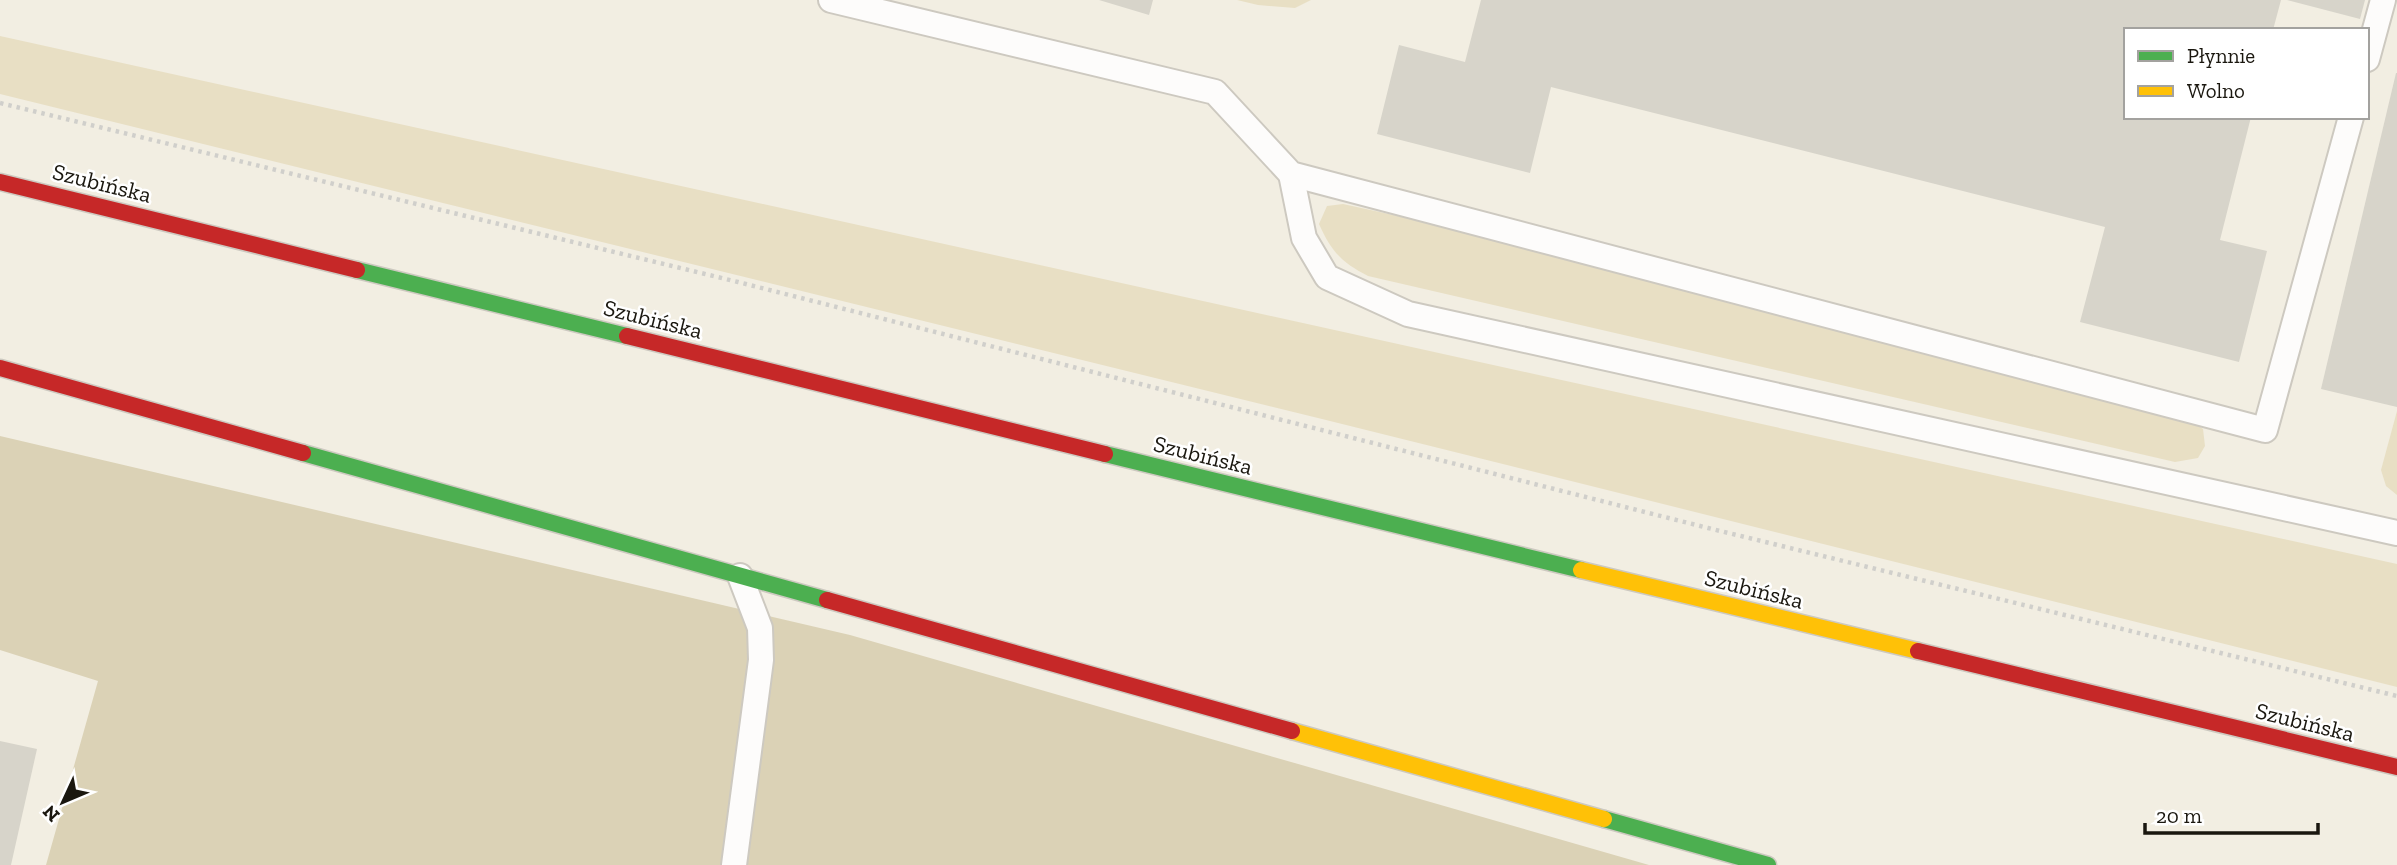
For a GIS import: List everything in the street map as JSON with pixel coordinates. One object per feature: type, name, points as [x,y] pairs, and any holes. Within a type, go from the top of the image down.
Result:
[{"type":"main road","name":"Szubińska","points":[[0,182],[1341,512],[2397,768]]},
{"type":"main road","points":[[0,368],[1768,865]]},
{"type":"lane","points":[[831,0],[1215,92],[1291,174],[1304,238],[1327,277],[1408,314],[2397,533]]},
{"type":"lane","points":[[2369,52],[2383,0]]},
{"type":"lane","points":[[1291,174],[2265,430],[2350,119]]},
{"type":"lane","points":[[734,865],[761,660],[760,628],[740,576]]},
{"type":"path","points":[[0,103],[738,282],[1708,528],[2397,696]]},
{"type":"shaded area","points":[[1237,0],[1311,0],[1295,8]]},
{"type":"shaded area","points":[[0,36],[2397,564],[2397,687],[0,94]]},
{"type":"shaded area","points":[[1343,204],[2192,421],[2203,429],[2205,446],[2198,458],[2175,462],[1368,276],[1338,255],[1319,224],[1327,206]]},
{"type":"shaded area","points":[[2397,411],[2397,495],[2386,486],[2381,470]]},
{"type":"shaded area","points":[[0,436],[850,635],[1649,865],[46,865],[98,681],[0,650]]},
{"type":"building","points":[[1099,0],[1153,0],[1149,15]]},
{"type":"building","points":[[1481,0],[2281,0],[2274,28],[2124,28],[2124,119],[2250,119],[2220,240],[2267,251],[2239,362],[2080,322],[2105,227],[1551,87],[1530,173],[1377,134],[1399,45],[1465,62]]},
{"type":"building","points":[[2287,0],[2365,0],[2360,19]]},
{"type":"building","points":[[2397,73],[2397,407],[2321,389]]},
{"type":"building","points":[[0,741],[37,749],[11,865],[0,865]]},
{"type":"traffic: fast","points":[[357,270],[627,336]]},
{"type":"traffic: fast","points":[[303,453],[827,600]]},
{"type":"traffic: fast","points":[[1105,454],[1581,570]]},
{"type":"traffic: fast","points":[[1604,819],[1768,865]]},
{"type":"traffic: slow","points":[[1581,570],[1918,651]]},
{"type":"traffic: slow","points":[[1292,731],[1604,819]]},
{"type":"traffic: jam","points":[[0,182],[357,270]]},
{"type":"traffic: jam","points":[[627,336],[1105,454]]},
{"type":"traffic: jam","points":[[0,368],[303,453]]},
{"type":"traffic: jam","points":[[827,600],[1292,731]]},
{"type":"traffic: jam","points":[[1918,651],[2397,767]]}]
